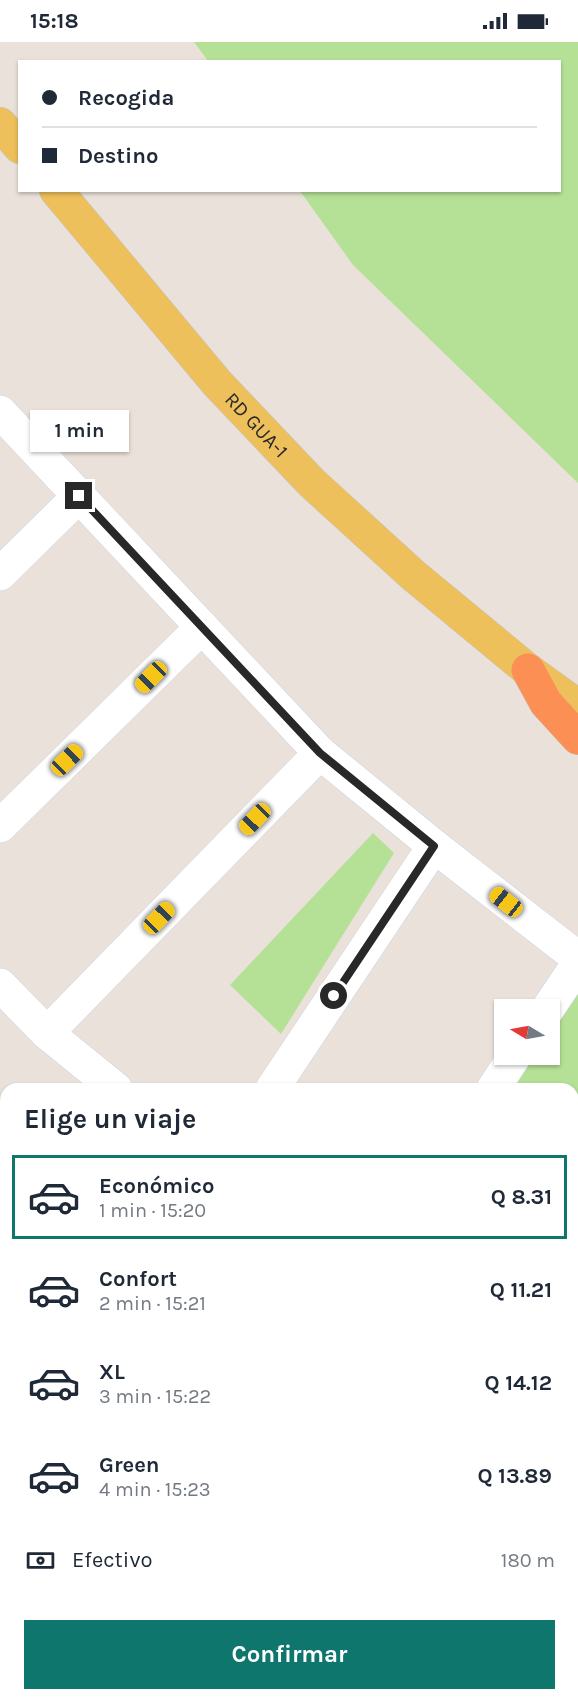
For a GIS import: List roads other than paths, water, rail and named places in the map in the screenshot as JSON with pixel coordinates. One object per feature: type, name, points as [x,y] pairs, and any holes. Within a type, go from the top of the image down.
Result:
[{"type":"highway","points":[[528,670],[546,703],[578,738]]},
{"type":"main road","points":[[0,124],[18,145]]},
{"type":"main road","name":"RD GUA-1","points":[[58,192],[217,383],[312,483],[413,575],[528,670],[578,706]]},
{"type":"street","points":[[0,412],[320,753],[434,846],[578,958]]},
{"type":"street","points":[[0,574],[79,496]]},
{"type":"street","points":[[0,826],[202,627]]},
{"type":"street","points":[[47,1033],[320,753]]},
{"type":"street","points":[[276,1083],[434,846]]},
{"type":"street","points":[[554,999],[578,963]]},
{"type":"street","points":[[0,986],[47,1033],[109,1083]]},
{"type":"street","points":[[497,1083],[509,1065]]}]
